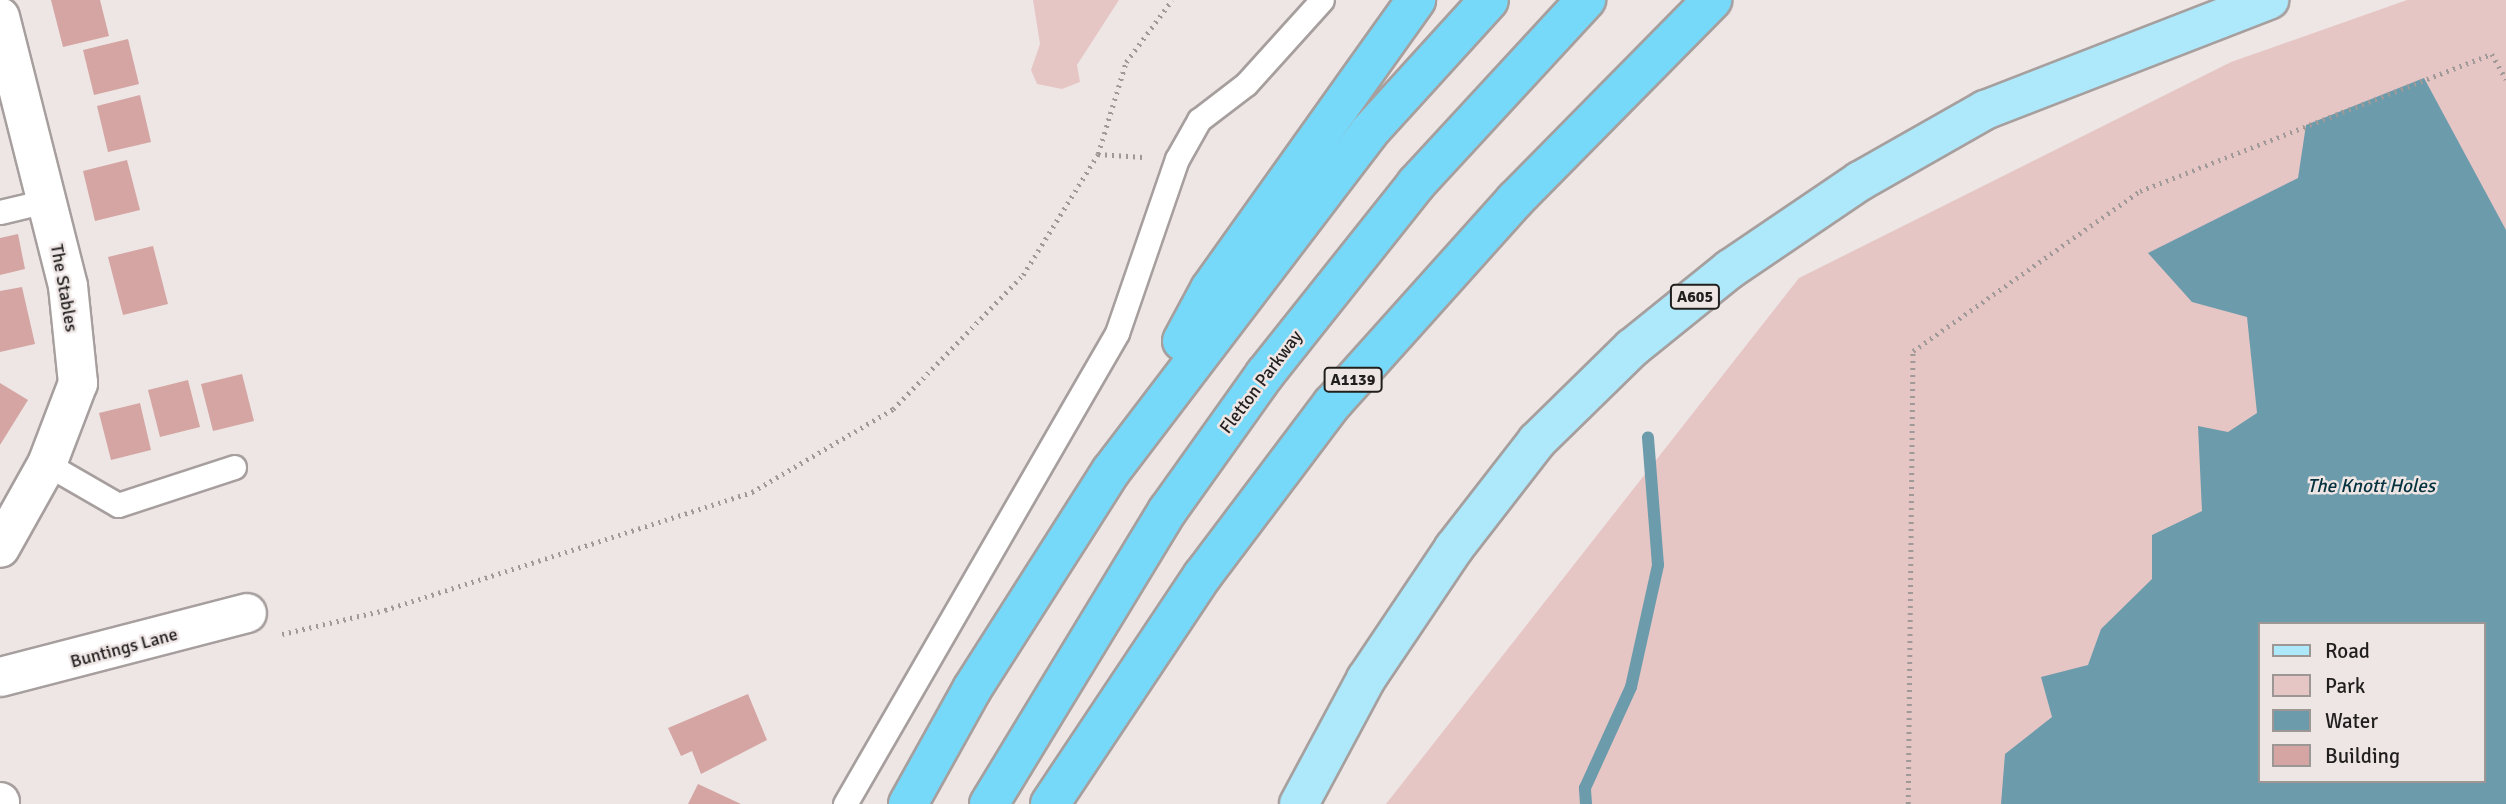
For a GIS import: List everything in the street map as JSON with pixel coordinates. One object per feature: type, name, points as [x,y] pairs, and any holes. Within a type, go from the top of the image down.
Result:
[{"type":"highway","points":[[908,804],[972,689],[1111,471],[1210,289],[1416,0]]},
{"type":"highway","points":[[1111,471],[1370,132],[1489,0]]},
{"type":"highway","name":"Fletton Parkway","points":[[989,804],[1168,510],[1265,374],[1416,184],[1586,0]]},
{"type":"highway","name":"A1139","points":[[1050,804],[1195,587],[1332,404],[1515,200],[1712,0]]},
{"type":"main road","name":"A605","points":[[1299,804],[1366,679],[1454,548],[1538,441],[1632,348],[1763,247],[1985,110],[2269,0]]},
{"type":"street","name":"The Stables","points":[[0,17],[68,286],[78,383],[47,464],[0,548]]},
{"type":"street","name":"Buntings Lane","points":[[0,677],[247,613]]},
{"type":"lane","points":[[845,804],[1117,333],[1177,159],[1199,120],[1247,84],[1322,0]]},
{"type":"lane","points":[[0,212],[46,201]]},
{"type":"lane","points":[[47,464],[118,505],[234,467]]},
{"type":"path","points":[[277,635],[385,610],[764,485],[893,409],[1023,275],[1098,154],[1126,61],[1172,0]]},
{"type":"path","points":[[1908,804],[1913,351],[2140,191],[2492,54],[2506,79]]},
{"type":"path","points":[[1098,154],[1177,159]]},
{"type":"green space","points":[[1033,0],[1119,0],[1077,65],[1080,82],[1062,89],[1037,84],[1031,70],[1040,44]]},
{"type":"green space","points":[[2407,0],[2506,0],[2506,804],[1386,804],[1799,278],[2231,62]]},
{"type":"water","name":"The Knott Holes","points":[[2424,78],[2506,230],[2506,804],[2001,804],[2005,754],[2052,717],[2041,677],[2088,665],[2101,629],[2152,579],[2152,535],[2202,511],[2198,426],[2228,432],[2257,413],[2247,317],[2192,302],[2148,253],[2298,178],[2306,125]]},
{"type":"building","points":[[51,0],[100,0],[109,36],[63,47]]},
{"type":"building","points":[[128,39],[139,84],[94,95],[83,50]]},
{"type":"building","points":[[140,95],[151,142],[108,152],[97,106]]},
{"type":"building","points":[[127,160],[140,210],[95,221],[83,171]]},
{"type":"building","points":[[18,234],[25,269],[0,275],[0,238]]},
{"type":"building","points":[[153,246],[168,304],[123,315],[108,257]]},
{"type":"building","points":[[22,287],[35,344],[0,352],[0,291]]},
{"type":"building","points":[[242,374],[254,421],[213,431],[201,384]]},
{"type":"building","points":[[188,380],[200,427],[160,437],[148,390]]},
{"type":"building","points":[[0,383],[28,400],[0,445]]},
{"type":"building","points":[[140,403],[151,450],[111,460],[99,413]]},
{"type":"building","points":[[748,694],[767,740],[701,774],[692,751],[681,756],[668,728]]},
{"type":"building","points":[[698,784],[741,804],[688,804]]},
{"type":"waterway","points":[[1586,804],[1585,788],[1631,687],[1658,565],[1648,437]]}]
